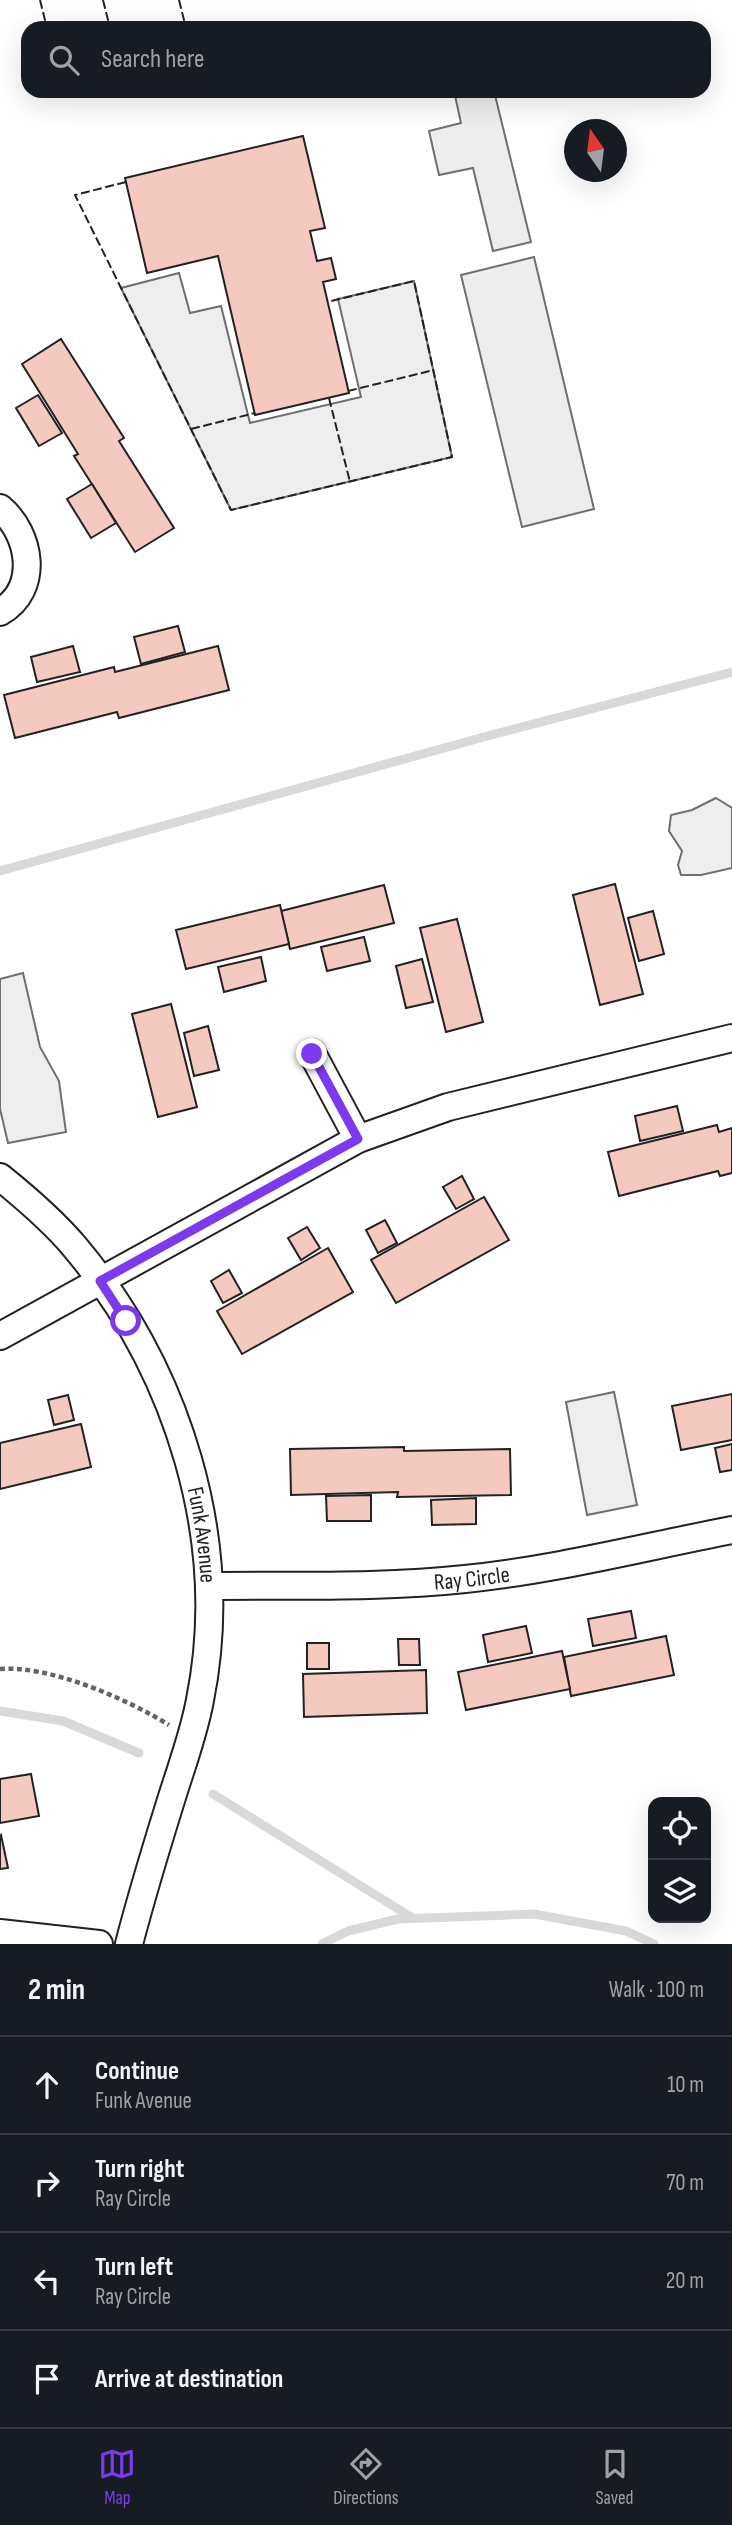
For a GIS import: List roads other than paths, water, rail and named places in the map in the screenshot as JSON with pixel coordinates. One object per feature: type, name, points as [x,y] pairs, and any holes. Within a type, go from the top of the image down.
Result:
[{"type":"street","points":[[0,508],[15,525],[24,548],[27,566],[21,593],[0,612]]},
{"type":"street","points":[[0,1336],[358,1139],[448,1107],[732,1038]]},
{"type":"street","points":[[312,1054],[358,1139]]},
{"type":"street","name":"Funk Avenue","points":[[0,1177],[34,1205],[74,1245],[146,1354],[166,1396],[184,1446],[206,1539],[210,1586],[205,1666],[190,1738],[129,1944]]},
{"type":"street","name":"Ray Circle","points":[[210,1586],[414,1584],[468,1579],[516,1573],[732,1530]]},
{"type":"street","points":[[0,1933],[99,1944]]},
{"type":"waterway","points":[[0,871],[491,735],[732,672]]},
{"type":"waterway","points":[[0,1711],[63,1721],[139,1753]]},
{"type":"waterway","points":[[213,1794],[411,1917]]},
{"type":"waterway","points":[[322,1944],[348,1931],[398,1919],[534,1914],[626,1931],[654,1944]]}]
